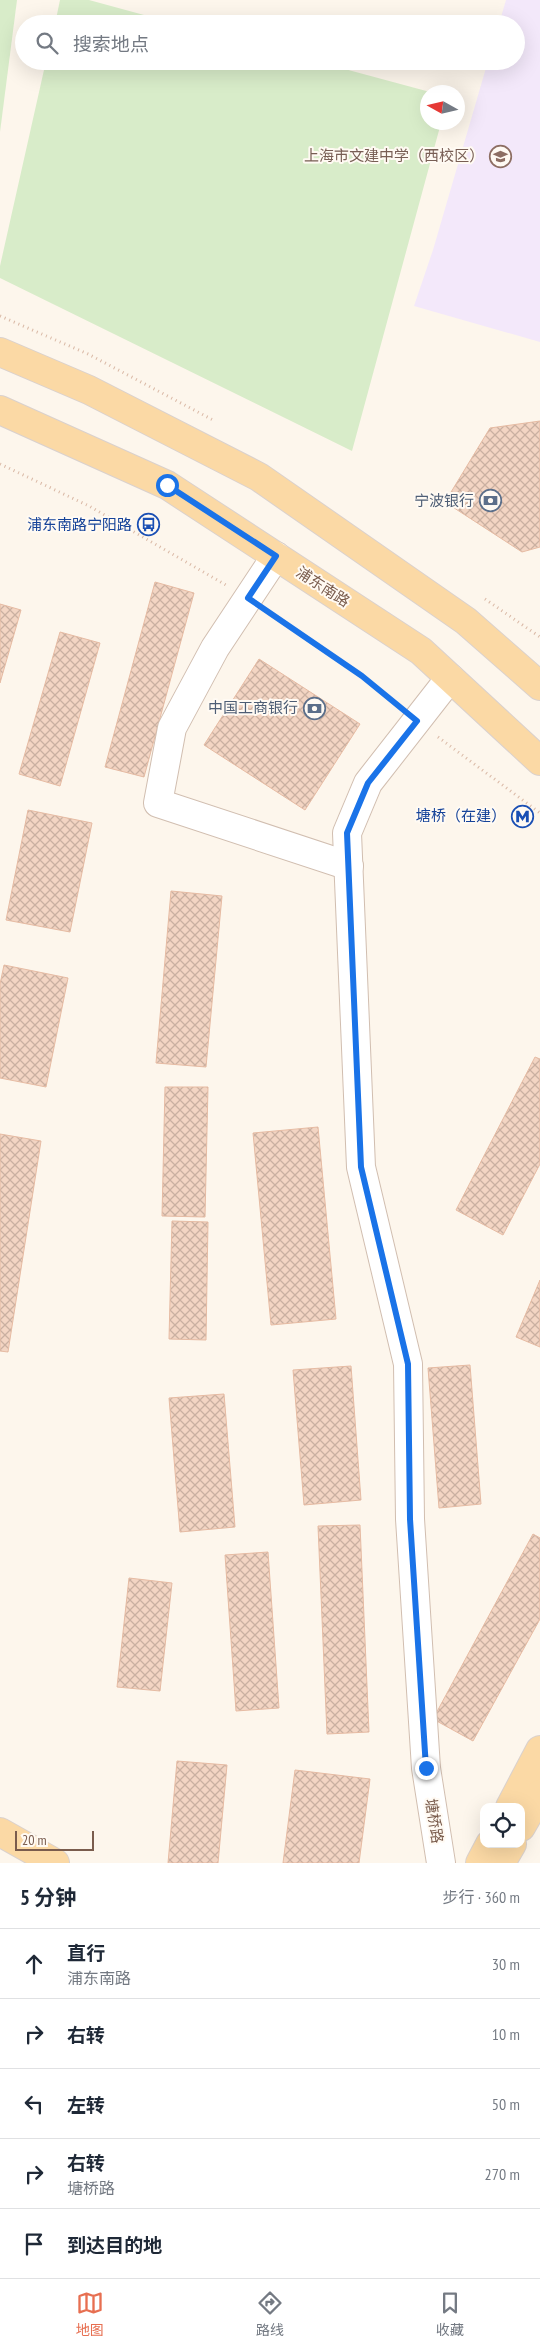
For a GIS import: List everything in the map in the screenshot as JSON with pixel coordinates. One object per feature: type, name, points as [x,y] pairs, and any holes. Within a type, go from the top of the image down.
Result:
[{"type":"main road","points":[[0,352],[89,390],[259,477],[466,621],[540,686]]},
{"type":"main road","name":"浦东南路","points":[[0,410],[167,485],[276,556],[420,650],[540,762]]},
{"type":"main road","points":[[512,1803],[540,1750]]},
{"type":"main road","points":[[525,1820],[540,1794]]},
{"type":"main road","points":[[0,1832],[55,1863]]},
{"type":"main road","points":[[480,1863],[488,1848]]},
{"type":"main road","points":[[501,1863],[510,1848]]},
{"type":"street","points":[[276,556],[215,648],[172,728],[158,803],[349,866]]},
{"type":"street","name":"塘桥路","points":[[441,1863],[426,1768],[423,1728],[410,1519],[408,1364],[361,1167],[347,833],[368,783],[450,678]]},
{"type":"path","points":[[0,464],[89,506],[248,598],[362,676],[417,721],[540,813]]},
{"type":"shaded area","name":"上海市文建中学（西校区）","points":[[506,0],[540,0],[540,342],[414,306],[433,250],[485,70],[525,70],[525,15],[502,15]]},
{"type":"green space","points":[[0,0],[17,0],[15,15],[0,132]]},
{"type":"green space","points":[[60,0],[89,0],[144,15],[57,15]]},
{"type":"green space","points":[[44,70],[348,70],[420,89],[420,130],[439,130],[352,451],[0,278],[0,266]]},
{"type":"building","points":[[540,421],[540,547],[522,552],[445,502],[490,428]]},
{"type":"building","points":[[155,582],[194,593],[144,777],[105,767]]},
{"type":"building","points":[[0,604],[21,610],[0,683]]},
{"type":"building","points":[[60,632],[100,643],[60,786],[19,774]]},
{"type":"building","points":[[259,659],[360,724],[305,810],[204,745]]},
{"type":"building","points":[[28,810],[92,823],[70,932],[6,920]]},
{"type":"building","points":[[171,891],[222,896],[206,1067],[156,1063]]},
{"type":"building","points":[[4,965],[68,978],[46,1087],[0,1078],[0,984]]},
{"type":"building","points":[[535,1057],[540,1059],[540,1164],[503,1235],[456,1210]]},
{"type":"building","points":[[165,1087],[208,1087],[205,1217],[162,1216]]},
{"type":"building","points":[[318,1127],[336,1319],[271,1325],[253,1133]]},
{"type":"building","points":[[0,1134],[41,1141],[8,1352],[0,1351]]},
{"type":"building","points":[[172,1221],[208,1222],[206,1340],[169,1339]]},
{"type":"building","points":[[540,1280],[540,1347],[516,1337]]},
{"type":"building","points":[[470,1365],[481,1504],[439,1508],[428,1368]]},
{"type":"building","points":[[351,1366],[361,1500],[304,1505],[293,1370]]},
{"type":"building","points":[[224,1394],[235,1527],[180,1532],[169,1398]]},
{"type":"building","points":[[360,1525],[369,1732],[327,1734],[318,1526]]},
{"type":"building","points":[[533,1534],[540,1538],[540,1619],[473,1741],[433,1719]]},
{"type":"building","points":[[268,1552],[279,1708],[236,1711],[225,1555]]},
{"type":"building","points":[[129,1578],[172,1583],[160,1691],[117,1687]]},
{"type":"building","points":[[177,1761],[227,1765],[218,1863],[168,1863]]},
{"type":"building","points":[[295,1770],[370,1779],[359,1863],[283,1863]]},
{"type":"place","name":"上海市文建中学（西校区）","points":[[500,156]]},
{"type":"place","name":"宁波银行","points":[[490,501]]},
{"type":"place","name":"浦东南路宁阳路","points":[[148,525]]},
{"type":"place","name":"中国工商银行","points":[[314,708]]},
{"type":"place","name":"塘桥（在建）","points":[[522,816]]},
{"type":"route","points":[[167,485],[276,556],[248,598],[362,676],[417,721],[368,783],[347,833],[361,1167],[408,1364],[410,1519],[426,1768]]}]
